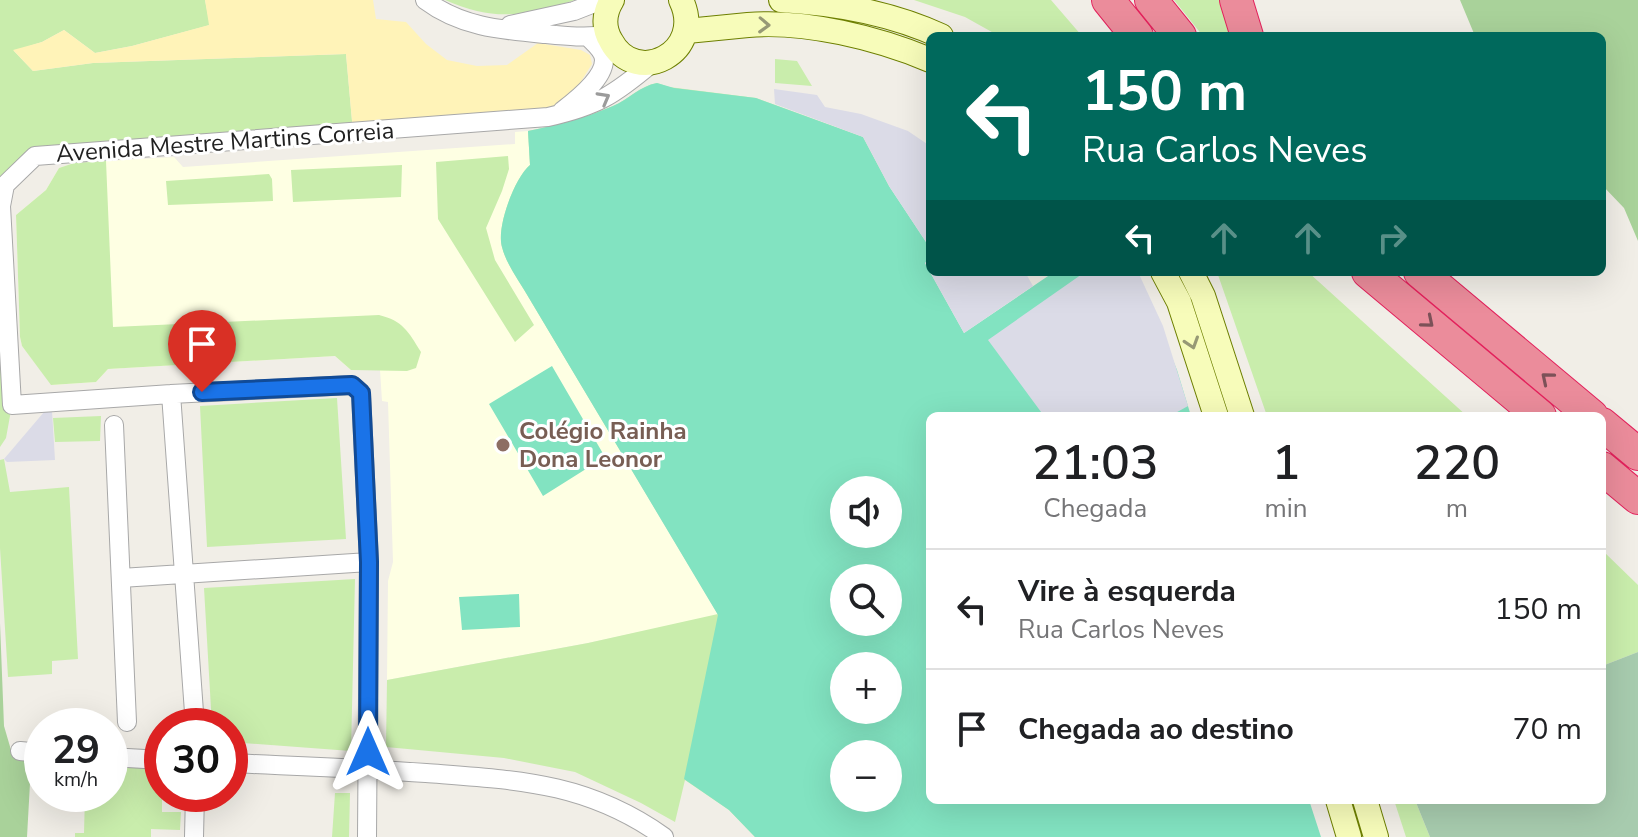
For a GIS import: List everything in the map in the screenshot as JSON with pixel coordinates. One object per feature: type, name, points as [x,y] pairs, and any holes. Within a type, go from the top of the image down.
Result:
[{"type":"highway","points":[[1108,0],[1134,32]]},
{"type":"highway","points":[[1151,0],[1177,32]]},
{"type":"highway","points":[[1236,0],[1246,32]]},
{"type":"highway","points":[[1373,276],[1535,412]]},
{"type":"highway","points":[[1425,276],[1587,412]]},
{"type":"highway","points":[[1446,276],[1469,297],[1501,341]]},
{"type":"highway","points":[[1606,427],[1638,454]]},
{"type":"highway","points":[[1606,471],[1638,498]]},
{"type":"main road","points":[[612,0],[598,37],[625,57],[652,63],[672,55],[687,31],[686,11],[681,0]]},
{"type":"main road","points":[[781,0],[860,10],[933,32]]},
{"type":"main road","points":[[687,31],[750,25],[853,34],[926,59]]},
{"type":"main road","points":[[1165,276],[1179,302],[1215,412]]},
{"type":"main road","points":[[1193,276],[1203,296],[1241,412]]},
{"type":"main road","points":[[1339,804],[1349,837]]},
{"type":"main road","points":[[1366,804],[1376,837]]},
{"type":"street","points":[[425,0],[443,13],[488,29],[598,37],[604,59],[601,69],[574,101],[548,117]]},
{"type":"street","points":[[488,29],[574,11],[602,0]]},
{"type":"street","name":"Avenida Mestre Martins Correia","points":[[171,394],[12,405],[1,206],[5,185],[35,156],[548,117],[585,109],[614,94],[652,63]]},
{"type":"street","points":[[194,708],[171,394],[352,385],[361,393],[369,562],[367,837]]},
{"type":"street","points":[[114,425],[126,708]]},
{"type":"street","points":[[121,578],[369,562]]},
{"type":"street","points":[[20,751],[24,751]]},
{"type":"street","points":[[248,764],[368,769],[505,779],[554,786],[601,801],[639,819],[664,837]]},
{"type":"street","points":[[194,837],[195,812]]},
{"type":"shaded area","points":[[774,89],[817,95],[825,107],[861,114],[908,131],[926,143],[926,242],[889,186],[863,137],[775,104]]},
{"type":"shaded area","name":"Colégio Rainha Dona Leonor","points":[[528,131],[530,165],[501,245],[529,298],[718,615],[588,643],[387,680],[388,581],[393,562],[388,402],[382,401],[380,370],[351,370],[335,356],[108,369],[96,382],[52,385],[22,346],[20,337],[16,215],[46,190],[59,168],[74,163],[174,157],[183,167],[515,144],[515,132]]},
{"type":"shaded area","points":[[932,276],[1027,276],[1033,286],[964,333]]},
{"type":"shaded area","points":[[1079,276],[1140,276],[1163,326],[1188,406],[1177,412],[1041,412],[988,340]]},
{"type":"shaded area","points":[[52,411],[55,460],[7,462],[4,459],[44,412]]},
{"type":"shaded area","points":[[1638,652],[1638,837],[1430,837],[1417,804],[1606,804],[1606,664]]},
{"type":"green space","points":[[0,0],[205,0],[210,25],[132,46],[95,53],[64,30],[42,42],[14,51],[33,71],[93,63],[346,54],[353,132],[35,156],[5,185],[12,405],[6,438],[0,447]]},
{"type":"green space","points":[[445,0],[575,0],[525,13],[495,14]]},
{"type":"green space","points":[[914,0],[1051,0],[1079,32],[992,32],[965,17]]},
{"type":"green space","points":[[1174,0],[1227,0],[1237,32],[1200,32]]},
{"type":"green space","points":[[1460,0],[1638,0],[1638,241],[1624,208],[1606,189],[1606,32],[1473,32]]},
{"type":"green space","points":[[775,59],[797,61],[812,86],[775,83]]},
{"type":"green space","points":[[657,83],[756,98],[863,137],[889,186],[855,204],[824,151],[785,121],[753,137],[705,130],[658,146],[618,179],[606,200],[597,231],[596,254],[612,297],[750,523],[806,538],[830,537],[830,548],[902,548],[902,495],[926,448],[926,555],[902,570],[902,564],[830,564],[830,636],[902,636],[902,570],[926,557],[926,738],[902,697],[902,652],[830,652],[830,702],[738,755],[784,837],[755,837],[729,810],[685,780],[675,822],[575,772],[504,758],[386,747],[387,680],[588,643],[718,614],[514,273],[502,247],[502,227],[508,203],[518,180],[530,165],[528,131],[571,121],[619,103]]},
{"type":"green space","points":[[657,83],[756,98],[863,137],[889,186],[926,242],[926,276],[932,276],[964,333],[1048,276],[1139,276],[1177,370],[1190,412],[926,412],[926,804],[1310,804],[1321,837],[755,837],[729,810],[684,779],[718,615],[514,273],[504,253],[501,238],[508,203],[518,180],[530,165],[528,131],[571,121],[619,103]]},
{"type":"green space","points":[[508,156],[509,169],[486,228],[495,260],[534,325],[515,342],[438,219],[436,162]]},
{"type":"green space","points":[[106,161],[113,327],[379,315],[399,324],[412,338],[421,352],[416,368],[407,371],[351,370],[335,356],[108,369],[96,382],[51,385],[22,346],[20,337],[16,215],[46,190],[59,168],[74,163]]},
{"type":"green space","points":[[402,165],[401,197],[293,202],[291,170]]},
{"type":"green space","points":[[269,174],[273,201],[168,205],[166,181]]},
{"type":"green space","points":[[1218,276],[1312,276],[1463,412],[1266,412]]},
{"type":"green space","points":[[552,366],[605,457],[543,496],[489,404]]},
{"type":"green space","points":[[337,398],[346,539],[207,547],[200,406]]},
{"type":"green space","points":[[101,416],[100,441],[55,442],[53,418]]},
{"type":"green space","points":[[4,459],[10,492],[69,487],[78,659],[52,661],[52,674],[8,677],[0,548],[0,460]]},
{"type":"green space","points":[[1606,554],[1638,585],[1638,652],[1606,664]]},
{"type":"green space","points":[[355,579],[351,751],[248,743],[248,708],[211,708],[204,588]]},
{"type":"green space","points":[[519,594],[520,627],[462,630],[459,597]]},
{"type":"green space","points":[[0,623],[4,726],[11,750],[24,760],[24,812],[28,812],[27,837],[0,837]]},
{"type":"green space","points":[[128,768],[144,768],[144,812],[181,812],[180,830],[151,829],[151,837],[75,837],[75,833],[84,833],[85,812],[128,812]]},
{"type":"green space","points":[[335,793],[350,793],[349,837],[332,837]]},
{"type":"green space","points":[[1395,804],[1417,804],[1430,837],[1406,837]]},
{"type":"sand","points":[[205,0],[373,0],[376,19],[406,22],[426,44],[447,60],[477,66],[507,65],[538,43],[581,50],[590,55],[592,64],[577,88],[548,117],[353,132],[346,54],[93,63],[33,71],[13,50],[42,42],[64,30],[95,53],[132,46],[209,25]]},
{"type":"place","name":"Colégio Rainha Dona Leonor","points":[[503,445]]},
{"type":"route","points":[[202,392],[352,385],[361,393],[369,562],[368,752]]}]
